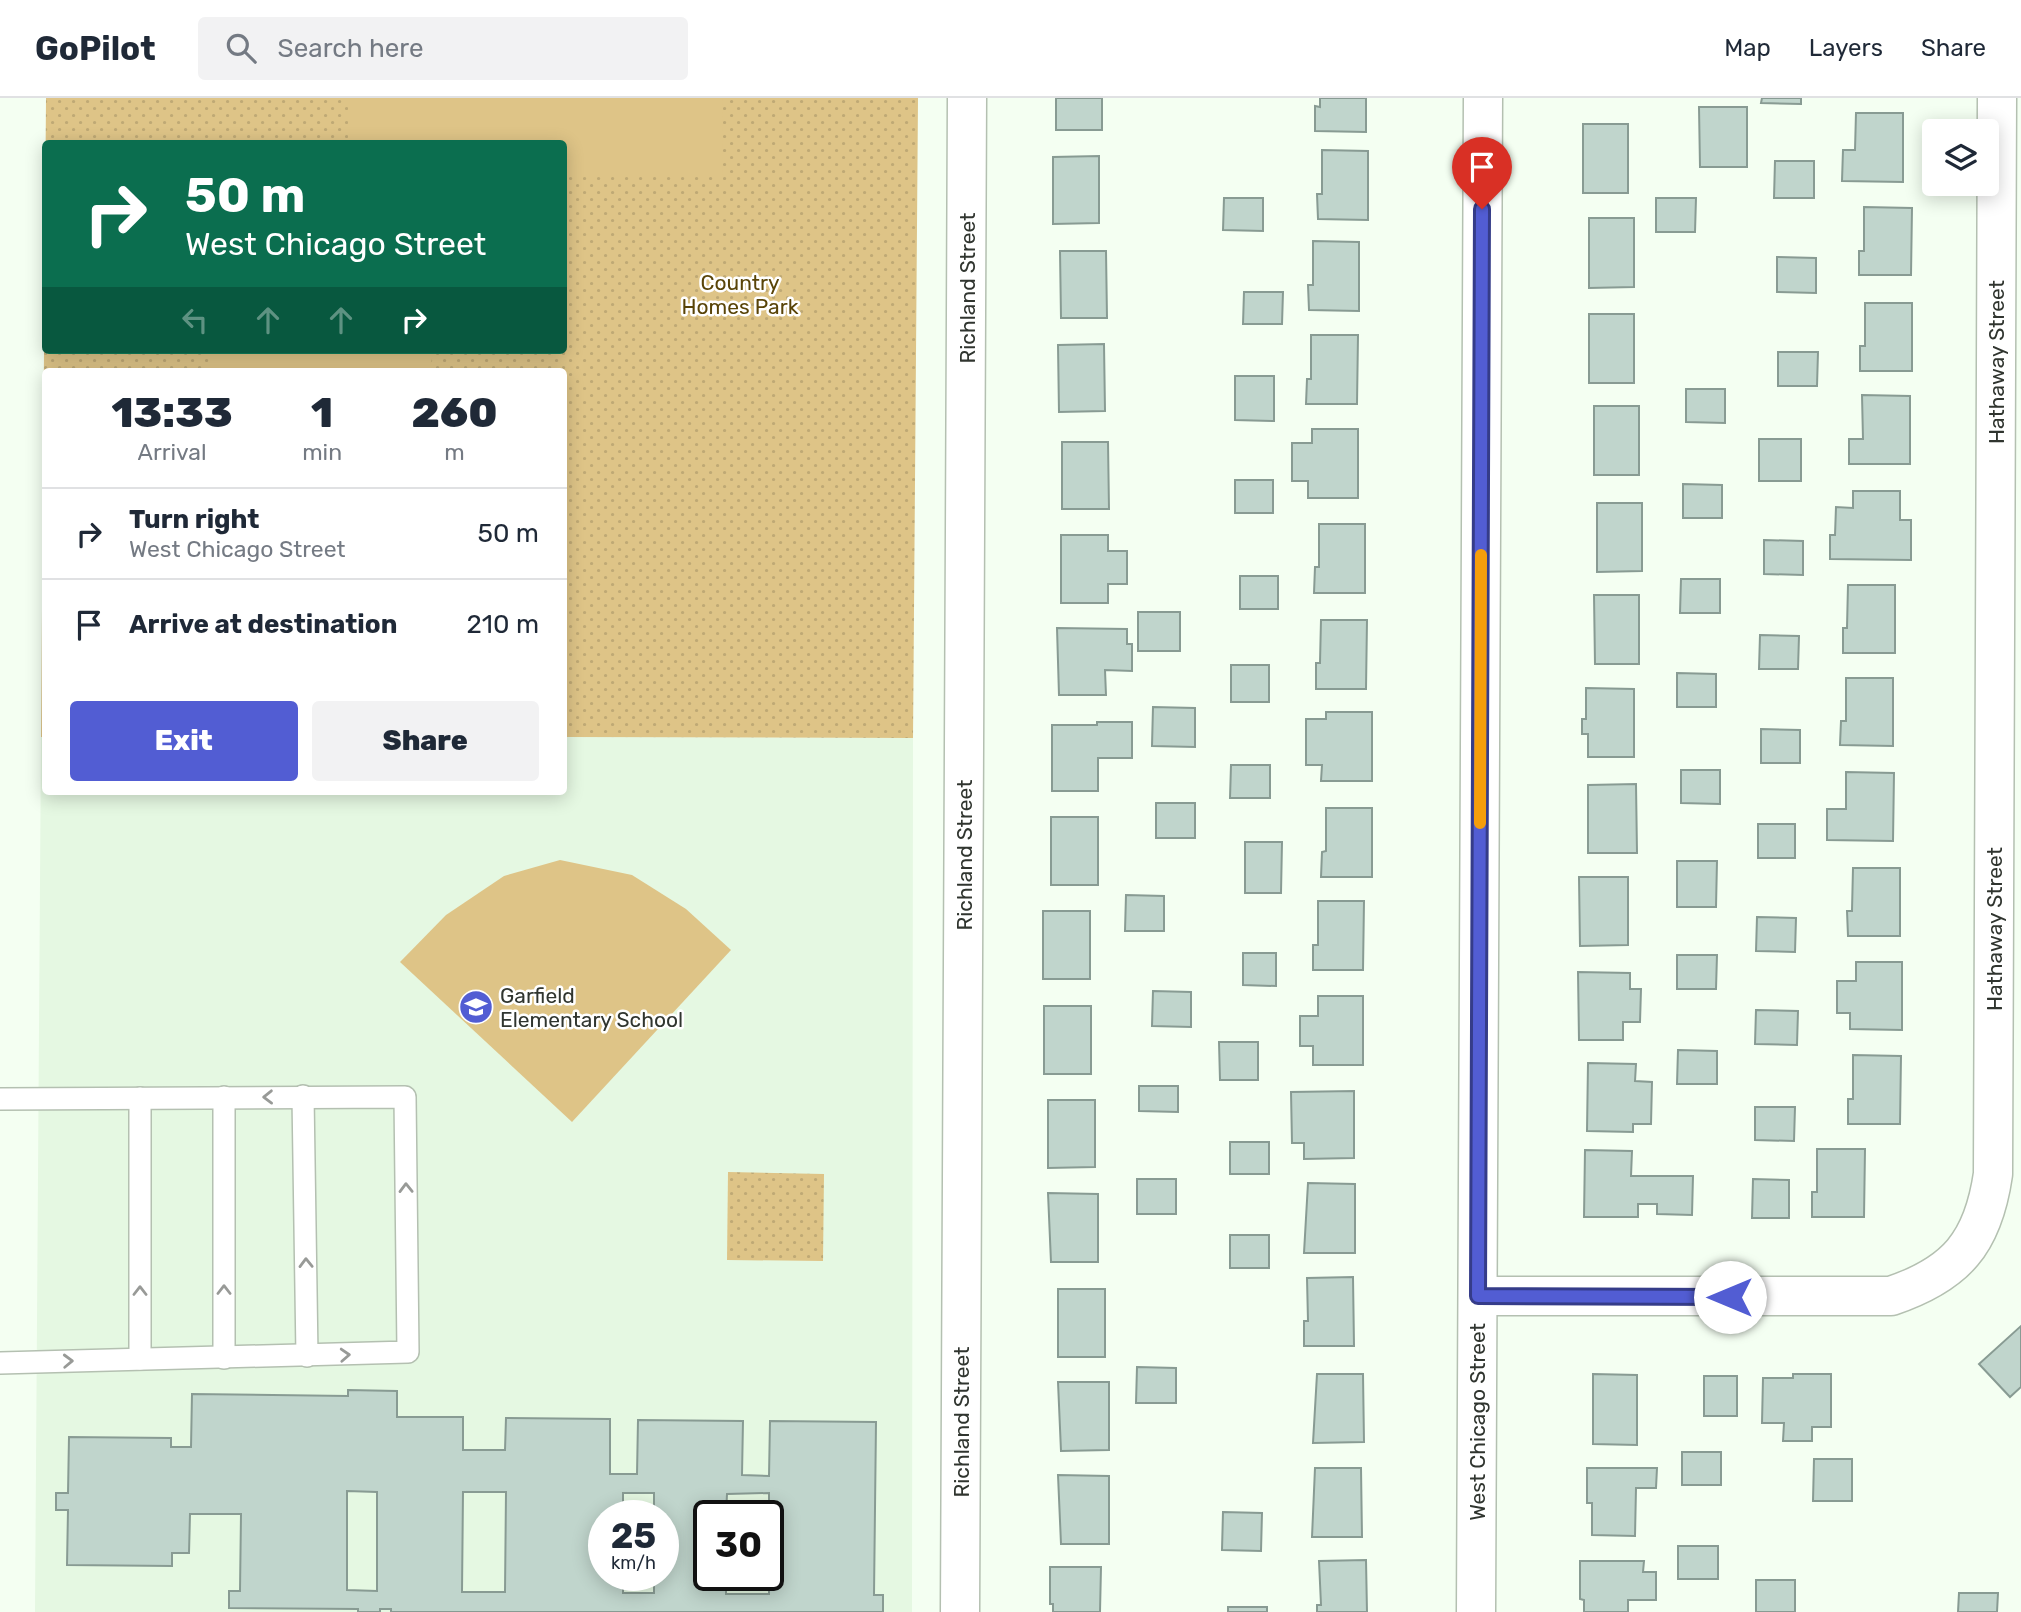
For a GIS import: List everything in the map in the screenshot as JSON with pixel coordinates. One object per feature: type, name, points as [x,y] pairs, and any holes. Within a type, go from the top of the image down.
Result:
[{"type":"street","name":"Richland Street","points":[[960,1612],[967,98]]},
{"type":"street","name":"West Chicago Street","points":[[1476,1612],[1483,98]]},
{"type":"street","name":"Hathaway Street","points":[[1478,1296],[1891,1296],[1924,1285],[1954,1264],[1976,1236],[1987,1210],[1993,1174],[1997,98]]},
{"type":"lane","points":[[303,1096],[307,1356]]},
{"type":"lane","points":[[224,1097],[224,1358]]},
{"type":"lane","points":[[0,1099],[405,1097],[408,1352],[0,1363]]},
{"type":"lane","points":[[139,1359],[140,1098]]},
{"type":"shaded area","name":"Garfield Elementary School","points":[[41,737],[42,795],[567,795],[567,737],[913,738],[912,1612],[35,1612]]},
{"type":"green space","name":"Country Homes Park","points":[[46,98],[918,98],[913,738],[567,737],[567,368],[44,368],[44,354],[567,354],[567,140],[46,140]]},
{"type":"green space","points":[[348,98],[723,98],[722,177],[567,177],[567,140],[348,140]]},
{"type":"green space","points":[[210,354],[433,354],[430,368],[210,368]]},
{"type":"green space","name":"Country Homes Park","points":[[42,609],[42,737],[41,737]]},
{"type":"green space","points":[[560,860],[632,875],[686,909],[731,950],[572,1122],[400,962],[446,915],[504,876]]},
{"type":"green space","points":[[728,1172],[824,1174],[823,1261],[727,1260]]},
{"type":"building","points":[[1056,98],[1102,98],[1102,130],[1056,130]]},
{"type":"building","points":[[1320,98],[1366,98],[1366,132],[1315,131],[1315,106],[1320,107]]},
{"type":"building","points":[[1762,98],[1801,98],[1801,104],[1761,103]]},
{"type":"building","points":[[1699,107],[1747,107],[1747,167],[1700,167]]},
{"type":"building","points":[[1856,113],[1903,113],[1903,182],[1842,181],[1843,150],[1855,150]]},
{"type":"building","points":[[1583,124],[1628,124],[1628,193],[1583,193]]},
{"type":"building","points":[[1322,150],[1368,151],[1368,220],[1318,219],[1317,194],[1322,194]]},
{"type":"building","points":[[1099,156],[1099,223],[1053,224],[1053,157]]},
{"type":"building","points":[[1775,161],[1814,161],[1814,198],[1774,198]]},
{"type":"building","points":[[1224,198],[1263,198],[1263,231],[1223,230]]},
{"type":"building","points":[[1656,198],[1696,198],[1695,232],[1656,232]]},
{"type":"building","points":[[1864,207],[1912,208],[1911,275],[1859,275],[1859,251],[1864,251]]},
{"type":"building","points":[[1589,218],[1634,218],[1634,287],[1589,288]]},
{"type":"building","points":[[1313,241],[1359,242],[1359,311],[1309,310],[1308,285],[1313,285]]},
{"type":"building","points":[[1060,251],[1106,251],[1107,318],[1061,318]]},
{"type":"building","points":[[1777,257],[1816,258],[1816,293],[1777,292]]},
{"type":"building","points":[[1244,292],[1283,292],[1282,324],[1243,324]]},
{"type":"building","points":[[1865,303],[1912,303],[1912,371],[1860,371],[1860,346],[1865,346]]},
{"type":"building","points":[[1589,314],[1634,314],[1634,383],[1589,383]]},
{"type":"building","points":[[1311,335],[1358,335],[1357,404],[1306,404],[1307,379],[1311,379]]},
{"type":"building","points":[[1104,344],[1105,411],[1059,412],[1058,345]]},
{"type":"building","points":[[1778,352],[1818,352],[1817,386],[1778,386]]},
{"type":"building","points":[[1235,376],[1274,376],[1274,421],[1235,420]]},
{"type":"building","points":[[1686,389],[1725,389],[1725,423],[1686,422]]},
{"type":"building","points":[[1862,395],[1910,396],[1910,464],[1849,464],[1849,439],[1863,439]]},
{"type":"building","points":[[1594,406],[1639,406],[1639,475],[1594,475]]},
{"type":"building","points":[[1312,429],[1358,429],[1358,498],[1308,498],[1308,481],[1292,481],[1292,443],[1312,443]]},
{"type":"building","points":[[1759,439],[1801,439],[1801,481],[1759,481]]},
{"type":"building","points":[[1062,442],[1108,442],[1109,509],[1062,509]]},
{"type":"building","points":[[1235,480],[1273,480],[1273,513],[1235,513]]},
{"type":"building","points":[[1683,484],[1722,485],[1722,518],[1683,518]]},
{"type":"building","points":[[1853,491],[1900,491],[1900,520],[1911,520],[1911,560],[1830,559],[1830,535],[1835,535],[1836,507],[1853,508]]},
{"type":"building","points":[[1597,503],[1642,503],[1642,571],[1597,572]]},
{"type":"building","points":[[1319,524],[1365,524],[1365,593],[1314,593],[1315,567],[1319,567]]},
{"type":"building","points":[[1061,535],[1108,535],[1108,551],[1127,551],[1127,584],[1108,584],[1108,603],[1061,603]]},
{"type":"building","points":[[1764,540],[1803,541],[1803,575],[1764,574]]},
{"type":"building","points":[[1240,576],[1278,576],[1278,609],[1240,609]]},
{"type":"building","points":[[1681,579],[1720,579],[1720,613],[1680,613]]},
{"type":"building","points":[[1848,585],[1895,585],[1895,653],[1843,653],[1843,628],[1847,628]]},
{"type":"building","points":[[1594,595],[1639,595],[1639,664],[1595,664]]},
{"type":"building","points":[[1138,612],[1180,612],[1180,651],[1138,651]]},
{"type":"building","points":[[1321,620],[1367,620],[1366,689],[1316,689],[1316,663],[1320,663]]},
{"type":"building","points":[[1057,628],[1127,629],[1127,644],[1132,644],[1132,671],[1105,670],[1106,695],[1059,695]]},
{"type":"building","points":[[1760,635],[1799,636],[1798,669],[1759,669]]},
{"type":"building","points":[[1231,665],[1269,665],[1269,702],[1231,702]]},
{"type":"building","points":[[1677,673],[1716,674],[1716,707],[1677,707]]},
{"type":"building","points":[[1846,678],[1893,678],[1893,746],[1840,745],[1841,721],[1846,721]]},
{"type":"building","points":[[1586,688],[1634,689],[1634,757],[1588,757],[1588,734],[1582,734],[1582,719],[1586,719]]},
{"type":"building","points":[[1153,707],[1195,708],[1195,747],[1152,746]]},
{"type":"building","points":[[1326,712],[1372,712],[1372,781],[1321,781],[1322,765],[1306,765],[1306,719],[1326,719]]},
{"type":"building","points":[[1097,722],[1132,722],[1132,758],[1098,758],[1098,791],[1052,791],[1052,725],[1097,725]]},
{"type":"building","points":[[1761,729],[1800,730],[1800,763],[1761,763]]},
{"type":"building","points":[[1231,765],[1270,765],[1270,798],[1230,798]]},
{"type":"building","points":[[1681,770],[1720,770],[1720,804],[1681,803]]},
{"type":"building","points":[[1846,772],[1894,773],[1893,841],[1827,840],[1827,809],[1846,809]]},
{"type":"building","points":[[1636,784],[1637,853],[1588,853],[1588,785]]},
{"type":"building","points":[[1156,803],[1195,803],[1195,838],[1156,838]]},
{"type":"building","points":[[1326,808],[1372,808],[1372,877],[1321,877],[1322,852],[1326,851]]},
{"type":"building","points":[[1051,817],[1098,817],[1098,885],[1051,885]]},
{"type":"building","points":[[1758,824],[1795,824],[1795,858],[1758,858]]},
{"type":"building","points":[[1245,842],[1282,842],[1281,893],[1245,893]]},
{"type":"building","points":[[1677,861],[1717,861],[1716,907],[1677,907]]},
{"type":"building","points":[[1853,868],[1900,868],[1900,936],[1848,936],[1847,911],[1852,911]]},
{"type":"building","points":[[1579,877],[1628,877],[1628,945],[1580,946]]},
{"type":"building","points":[[1126,895],[1164,896],[1164,931],[1125,931]]},
{"type":"building","points":[[1318,901],[1364,901],[1363,970],[1313,970],[1313,945],[1318,945]]},
{"type":"building","points":[[1043,911],[1090,911],[1090,979],[1043,979]]},
{"type":"building","points":[[1757,917],[1796,918],[1795,952],[1756,951]]},
{"type":"building","points":[[1243,953],[1276,953],[1276,986],[1243,985]]},
{"type":"building","points":[[1677,955],[1717,955],[1716,989],[1677,989]]},
{"type":"building","points":[[1856,962],[1902,962],[1902,1030],[1850,1029],[1850,1013],[1837,1013],[1837,981],[1856,981]]},
{"type":"building","points":[[1578,972],[1630,973],[1630,989],[1641,989],[1640,1022],[1623,1022],[1623,1040],[1579,1040]]},
{"type":"building","points":[[1153,991],[1191,992],[1191,1027],[1152,1026]]},
{"type":"building","points":[[1318,996],[1363,996],[1363,1065],[1313,1065],[1313,1046],[1300,1046],[1300,1016],[1318,1016]]},
{"type":"building","points":[[1044,1006],[1091,1006],[1091,1074],[1044,1074]]},
{"type":"building","points":[[1756,1010],[1798,1011],[1797,1045],[1755,1044]]},
{"type":"building","points":[[1219,1042],[1258,1042],[1258,1080],[1220,1080]]},
{"type":"building","points":[[1678,1050],[1717,1051],[1717,1084],[1677,1084]]},
{"type":"building","points":[[1853,1055],[1901,1056],[1900,1124],[1848,1124],[1848,1099],[1853,1099]]},
{"type":"building","points":[[1588,1063],[1636,1064],[1635,1081],[1652,1082],[1651,1124],[1633,1124],[1633,1132],[1587,1131]]},
{"type":"building","points":[[1139,1086],[1178,1086],[1178,1112],[1139,1111]]},
{"type":"building","points":[[1354,1091],[1354,1158],[1304,1159],[1304,1143],[1292,1143],[1291,1092]]},
{"type":"building","points":[[1048,1100],[1095,1100],[1095,1167],[1048,1168]]},
{"type":"building","points":[[1755,1107],[1795,1107],[1794,1141],[1755,1140]]},
{"type":"building","points":[[1230,1142],[1269,1142],[1269,1174],[1230,1174]]},
{"type":"building","points":[[1817,1149],[1865,1149],[1864,1217],[1812,1217],[1812,1192],[1817,1192]]},
{"type":"building","points":[[1585,1150],[1632,1151],[1631,1176],[1693,1176],[1692,1215],[1657,1214],[1657,1204],[1638,1204],[1638,1217],[1584,1217]]},
{"type":"building","points":[[1137,1179],[1176,1179],[1176,1214],[1137,1214]]},
{"type":"building","points":[[1753,1179],[1789,1180],[1789,1218],[1752,1218]]},
{"type":"building","points":[[1308,1183],[1355,1184],[1355,1253],[1304,1253]]},
{"type":"building","points":[[1048,1193],[1098,1194],[1098,1262],[1051,1262]]},
{"type":"building","points":[[1230,1235],[1269,1235],[1269,1268],[1230,1268]]},
{"type":"building","points":[[1353,1277],[1354,1346],[1304,1346],[1304,1321],[1308,1321],[1307,1278]]},
{"type":"building","points":[[1058,1289],[1105,1289],[1105,1357],[1058,1357]]},
{"type":"building","points":[[2021,1326],[2021,1387],[2010,1397],[1979,1364]]},
{"type":"building","points":[[1137,1367],[1176,1368],[1176,1403],[1136,1403]]},
{"type":"building","points":[[1317,1374],[1363,1374],[1364,1442],[1313,1443]]},
{"type":"building","points":[[1593,1374],[1637,1375],[1637,1445],[1593,1444]]},
{"type":"building","points":[[1793,1374],[1831,1374],[1831,1427],[1812,1427],[1812,1441],[1783,1441],[1784,1423],[1762,1423],[1763,1378],[1793,1378]]},
{"type":"building","points":[[1704,1376],[1737,1376],[1737,1416],[1704,1416]]},
{"type":"building","points":[[1058,1382],[1109,1382],[1109,1450],[1061,1451]]},
{"type":"building","points":[[348,1390],[397,1391],[397,1417],[463,1417],[463,1450],[505,1450],[506,1418],[610,1419],[610,1474],[637,1474],[638,1420],[743,1421],[742,1475],[769,1476],[770,1421],[876,1422],[874,1595],[883,1595],[883,1612],[391,1612],[391,1609],[380,1609],[380,1612],[358,1612],[358,1609],[229,1608],[229,1591],[240,1591],[241,1514],[190,1514],[189,1553],[172,1553],[172,1566],[67,1565],[68,1510],[56,1510],[56,1493],[68,1493],[69,1437],[171,1438],[171,1447],[191,1447],[192,1394],[348,1396]],"holes":[[[347,1491],[377,1492],[377,1591],[347,1590]],[[463,1492],[506,1492],[505,1592],[462,1592]]]},
{"type":"building","points":[[1682,1452],[1721,1452],[1721,1485],[1682,1485]]},
{"type":"building","points":[[1814,1459],[1852,1459],[1852,1501],[1813,1501]]},
{"type":"building","points":[[1315,1468],[1361,1468],[1362,1537],[1312,1537]]},
{"type":"building","points":[[1587,1468],[1657,1468],[1656,1488],[1636,1488],[1635,1536],[1592,1535],[1592,1503],[1587,1503]]},
{"type":"building","points":[[1058,1475],[1109,1476],[1109,1544],[1061,1544]]},
{"type":"building","points":[[1223,1512],[1262,1513],[1261,1551],[1222,1550]]},
{"type":"building","points":[[1678,1546],[1718,1546],[1718,1579],[1678,1579]]},
{"type":"building","points":[[1366,1560],[1367,1612],[1317,1612],[1317,1605],[1321,1605],[1319,1561]]},
{"type":"building","points":[[1580,1561],[1644,1561],[1643,1572],[1656,1572],[1656,1600],[1628,1600],[1628,1612],[1584,1612],[1584,1600],[1580,1599]]},
{"type":"building","points":[[1050,1567],[1101,1567],[1100,1612],[1053,1612],[1053,1604],[1050,1604]]},
{"type":"building","points":[[1756,1580],[1795,1580],[1795,1612],[1756,1612]]},
{"type":"building","points":[[1959,1593],[1998,1593],[1997,1612],[1958,1612]]},
{"type":"building","points":[[1228,1607],[1267,1607],[1267,1612],[1228,1612]]},
{"type":"slow traffic","points":[[1480,823],[1481,555]]},
{"type":"place","name":"Garfield Elementary School","points":[[476,1007]]},
{"type":"route","points":[[1482,209],[1478,1296],[1730,1297]]}]
